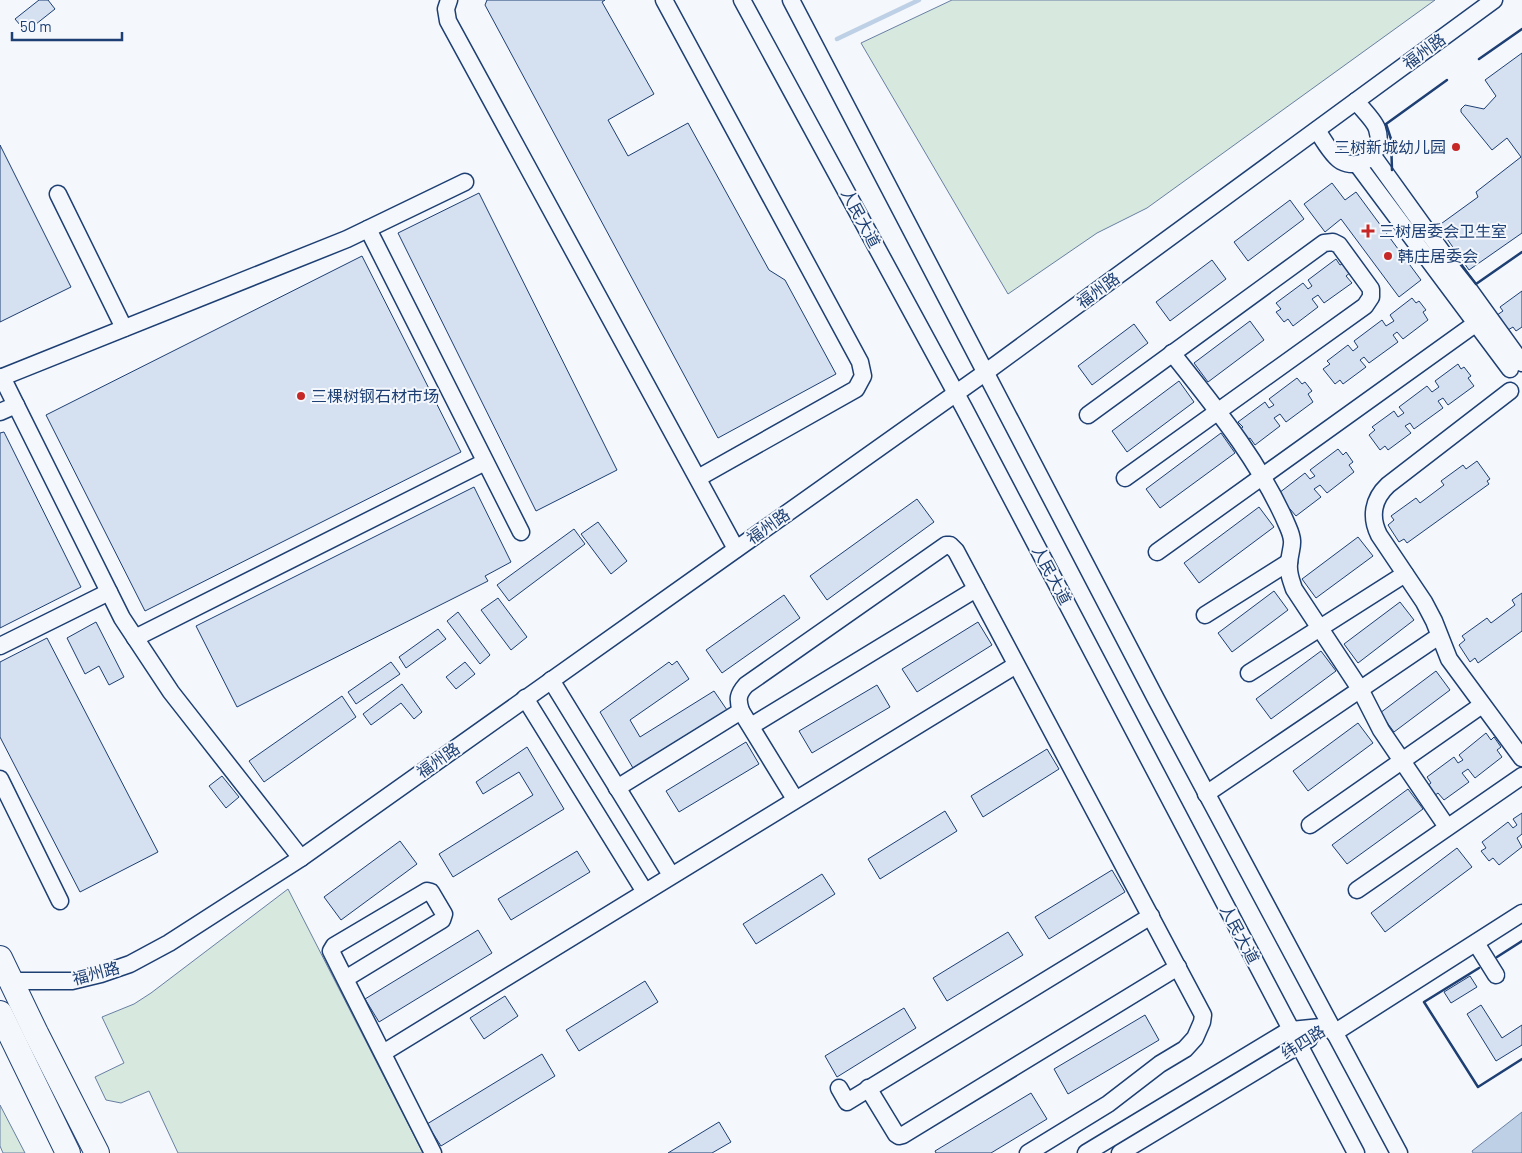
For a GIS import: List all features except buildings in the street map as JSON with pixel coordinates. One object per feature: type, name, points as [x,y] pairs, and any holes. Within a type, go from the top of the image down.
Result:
[{"type":"highway","points":[[0,958],[88,1149]]},
{"type":"highway","points":[[0,1013],[68,1153]]},
{"type":"street","points":[[449,0],[446,9],[448,21],[736,549]]},
{"type":"street","points":[[664,0],[860,362],[863,376],[856,389],[698,478]]},
{"type":"street","name":"人民大道","points":[[742,0],[956,393],[1356,1153]]},
{"type":"street","points":[[791,0],[1206,794],[1399,1153]]},
{"type":"street","name":"福州路","points":[[11,981],[72,981],[130,964],[169,943],[301,858],[986,372],[1494,0]]},
{"type":"street","points":[[1317,130],[1339,160],[1351,165],[1366,162],[1373,156],[1378,143],[1377,129],[1356,101]]},
{"type":"street","points":[[1373,156],[1518,365]]},
{"type":"street","points":[[1357,164],[1476,324],[1518,365]]},
{"type":"street","points":[[301,858],[171,692],[122,618],[16,404],[1,378],[347,239],[465,182]]},
{"type":"street","points":[[58,194],[124,328]]},
{"type":"street","points":[[368,229],[521,532]]},
{"type":"street","points":[[1088,415],[1324,243],[1333,242],[1339,245],[1371,289],[1371,297],[1365,306],[1125,478]]},
{"type":"street","points":[[1157,552],[1476,324]]},
{"type":"street","points":[[1172,353],[1218,411],[1262,477],[1289,528],[1294,544],[1289,562],[1289,576],[1294,589],[1360,689],[1381,730],[1447,827]]},
{"type":"street","points":[[1518,365],[1506,380],[1516,394],[1381,491],[1374,508],[1373,517],[1374,526],[1424,602],[1449,659],[1522,758]]},
{"type":"street","points":[[0,412],[16,404]]},
{"type":"street","points":[[135,638],[486,462]]},
{"type":"street","points":[[795,799],[741,711],[738,698],[739,693],[746,685],[946,545],[950,545],[956,552],[976,589],[1203,1015],[1196,1038],[1185,1049],[1160,1064],[1108,1104],[1028,1153]]},
{"type":"street","points":[[1205,615],[1289,562]]},
{"type":"street","points":[[1249,672],[1404,574]]},
{"type":"street","points":[[751,726],[976,589]]},
{"type":"street","points":[[0,646],[109,592]]},
{"type":"street","points":[[1206,794],[1439,636]]},
{"type":"street","points":[[382,1053],[1016,665]]},
{"type":"street","points":[[551,680],[671,876]]},
{"type":"street","points":[[526,698],[644,892]]},
{"type":"street","points":[[1310,824],[1482,705]]},
{"type":"street","points":[[617,788],[741,711]]},
{"type":"street","points":[[1357,890],[1522,776]]},
{"type":"street","points":[[0,779],[60,901]]},
{"type":"street","points":[[345,979],[442,920],[444,914],[431,892],[427,891],[331,948],[331,951],[345,979],[382,1053],[433,1153]]},
{"type":"street","points":[[1332,1029],[1522,913]]},
{"type":"street","points":[[838,1088],[847,1102],[1151,916]]},
{"type":"street","points":[[1476,942],[1496,975]]},
{"type":"street","points":[[868,1088],[896,1134],[899,1136],[903,1135],[1178,967]]},
{"type":"street","name":"纬四路","points":[[1086,1153],[1291,1030],[1332,1029]]},
{"type":"street","name":"纬四路","points":[[1120,1153],[1299,1045],[1332,1029]]},
{"type":"shaded area","points":[[952,0],[1435,0],[1147,208],[1097,233],[1008,294],[861,43]]},
{"type":"shaded area","points":[[288,889],[423,1153],[178,1153],[149,1091],[121,1103],[106,1100],[95,1077],[124,1063],[102,1017],[134,1004],[151,993]]},
{"type":"shaded area","points":[[0,1105],[25,1153],[3,1153],[0,1146]]},
{"type":"water","points":[[1522,1112],[1522,1153],[1473,1153],[1472,1151]]},
{"type":"waterway","points":[[837,39],[919,0]]},
{"type":"wall","points":[[1479,59],[1522,29]]},
{"type":"wall","points":[[1392,170],[1391,139],[1386,124],[1447,80]]},
{"type":"wall","points":[[1461,265],[1476,284],[1522,252]]},
{"type":"wall","points":[[1497,957],[1522,941]]},
{"type":"wall","points":[[1479,968],[1424,1002],[1478,1087],[1522,1059]]},
{"type":"place","name":"三树新城幼儿园","points":[[1456,147]]},
{"type":"place","name":"三树居委会卫生室","points":[[1368,231]]},
{"type":"place","name":"韩庄居委会","points":[[1388,256]]},
{"type":"place","name":"三棵树钢石材市场","points":[[301,396]]}]
